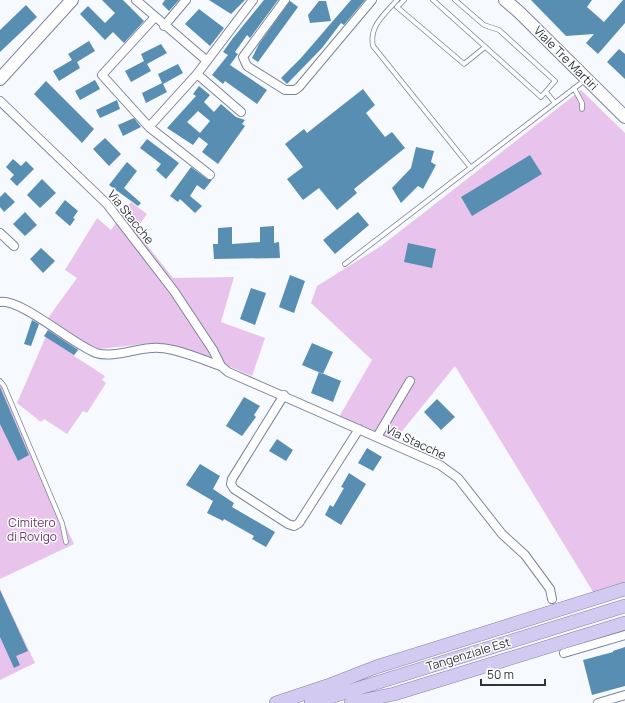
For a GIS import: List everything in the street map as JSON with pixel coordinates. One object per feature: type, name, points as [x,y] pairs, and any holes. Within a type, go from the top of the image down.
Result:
[{"type":"main road","points":[[0,79],[72,0]]},
{"type":"main road","name":"Viale Tre Martiri","points":[[505,0],[520,12],[625,117]]},
{"type":"main road","points":[[276,703],[327,686],[376,667],[625,589]]},
{"type":"main road","name":"Tangenziale Est","points":[[311,703],[625,606]]},
{"type":"main road","points":[[350,703],[394,694],[625,623]]},
{"type":"street","points":[[136,0],[164,26],[207,61]]},
{"type":"street","points":[[164,26],[186,0]]},
{"type":"street","points":[[149,127],[197,74],[253,0]]},
{"type":"street","points":[[285,0],[243,57],[247,66],[285,90],[289,90],[299,87],[372,0]]},
{"type":"street","points":[[155,17],[102,75],[149,127],[210,175]]},
{"type":"street","points":[[197,74],[241,112]]},
{"type":"street","name":"Via Stacche","points":[[0,101],[107,204],[174,291],[213,350],[221,366],[228,372],[284,395],[440,465],[458,478],[502,534],[525,555],[550,589],[552,599]]},
{"type":"street","points":[[0,233],[14,246]]},
{"type":"street","name":"Via Stacche","points":[[0,302],[5,302],[35,315],[81,346],[98,353],[107,354],[161,348],[221,366]]},
{"type":"street","points":[[377,437],[410,381]]},
{"type":"street","points":[[284,395],[232,479],[231,484],[234,489],[288,524],[294,526],[299,523],[359,429]]},
{"type":"street","points":[[564,653],[625,635]]},
{"type":"street","points":[[598,703],[625,695]]},
{"type":"lane","points":[[397,0],[372,32],[373,46],[471,168]]},
{"type":"lane","points":[[404,0],[397,7],[464,64],[485,47]]},
{"type":"lane","points":[[433,0],[541,97],[555,81],[499,30],[484,25],[455,0]]},
{"type":"lane","points":[[345,264],[586,78]]},
{"type":"lane","points":[[574,88],[582,103],[582,109]]},
{"type":"lane","points":[[546,92],[555,103]]},
{"type":"lane","points":[[0,381],[4,386],[62,523],[66,542]]},
{"type":"green space","points":[[581,90],[625,133],[625,592],[598,600],[455,366],[394,441],[339,417],[372,360],[311,303],[317,286],[381,246]]},
{"type":"green space","points":[[131,202],[147,214],[135,230],[173,278],[234,277],[221,322],[265,338],[252,376],[202,355],[169,346],[152,343],[100,349],[87,345],[48,318],[77,278],[65,270],[97,218],[111,230]]},
{"type":"green space","points":[[50,327],[80,347],[74,356],[105,376],[102,380],[106,383],[87,413],[83,411],[67,434],[44,419],[41,422],[17,403]]},
{"type":"green space","name":"Cimitero di Rovigo","points":[[0,383],[74,544],[0,579]]},
{"type":"green space","points":[[0,589],[35,663],[0,680]]},
{"type":"building","points":[[102,0],[123,0],[144,21],[124,43],[113,32],[105,40],[80,14],[88,6],[105,23],[115,13]]},
{"type":"building","points":[[165,0],[179,0],[169,11],[162,4]]},
{"type":"building","points":[[209,0],[245,0],[231,14]]},
{"type":"building","points":[[264,0],[278,0],[250,38],[247,35],[235,52],[238,54],[230,65],[267,90],[257,104],[225,81],[223,84],[212,75],[228,55],[223,52]]},
{"type":"building","points":[[351,0],[365,0],[344,25],[341,23],[322,48],[287,84],[281,78],[301,58]]},
{"type":"building","points":[[531,0],[592,0],[587,7],[604,22],[623,0],[625,0],[625,23],[598,54],[586,43],[594,34],[566,36]]},
{"type":"building","points":[[290,1],[298,7],[258,62],[252,58],[259,44]]},
{"type":"building","points":[[319,1],[326,1],[331,21],[310,23],[308,15]]},
{"type":"building","points":[[26,5],[37,17],[0,52],[0,30]]},
{"type":"building","points":[[199,9],[224,28],[210,46],[185,24]]},
{"type":"building","points":[[89,41],[95,51],[77,62],[80,68],[59,81],[53,71],[72,60],[68,54]]},
{"type":"building","points":[[161,44],[167,53],[147,64],[151,71],[131,82],[125,71],[144,61],[141,54]]},
{"type":"building","points":[[619,49],[625,54],[625,79],[607,62]]},
{"type":"building","points":[[178,64],[183,73],[163,84],[167,92],[146,103],[142,93],[162,83],[158,74]]},
{"type":"building","points":[[95,80],[100,89],[80,100],[75,91]]},
{"type":"building","points":[[46,81],[94,129],[82,143],[34,94]]},
{"type":"building","points":[[199,86],[210,95],[204,102],[214,112],[221,104],[236,117],[245,120],[242,124],[245,126],[218,164],[202,152],[208,144],[199,137],[193,145],[167,128],[196,96],[193,94]],"holes":[[[198,111],[210,121],[200,133],[187,122]]]},
{"type":"building","points":[[363,89],[375,105],[366,113],[385,137],[392,132],[405,148],[354,189],[357,193],[337,210],[319,188],[303,200],[287,179],[303,167],[285,144],[304,129],[307,133]]},
{"type":"building","points":[[117,100],[120,109],[100,118],[96,110]]},
{"type":"building","points":[[134,118],[141,127],[123,136],[118,125]]},
{"type":"building","points":[[105,138],[121,154],[109,166],[93,149]]},
{"type":"building","points":[[147,139],[179,163],[166,179],[156,170],[161,164],[140,148]]},
{"type":"building","points":[[416,147],[434,151],[431,162],[436,165],[423,189],[418,186],[401,203],[392,188],[411,168]]},
{"type":"building","points":[[530,155],[542,174],[472,216],[461,197]]},
{"type":"building","points":[[13,159],[21,166],[26,161],[34,169],[17,186],[10,179],[14,175],[6,167]]},
{"type":"building","points":[[127,162],[137,171],[124,188],[141,203],[138,206],[109,185]]},
{"type":"building","points":[[191,167],[207,179],[212,180],[204,190],[197,185],[190,196],[202,206],[195,213],[180,199],[178,202],[170,196]]},
{"type":"building","points":[[42,179],[56,193],[40,208],[27,195]]},
{"type":"building","points":[[5,192],[15,202],[4,212],[0,207],[0,197]]},
{"type":"building","points":[[65,200],[78,211],[70,226],[55,213]]},
{"type":"building","points":[[25,212],[37,225],[25,236],[13,224]]},
{"type":"building","points":[[358,212],[369,225],[335,254],[323,240]]},
{"type":"building","points":[[274,226],[274,243],[279,242],[280,258],[214,259],[213,244],[218,244],[218,228],[232,227],[232,244],[260,242],[260,227]]},
{"type":"building","points":[[408,243],[436,249],[432,268],[404,262]]},
{"type":"building","points":[[41,248],[55,261],[43,273],[30,259]]},
{"type":"building","points":[[290,275],[305,281],[294,313],[279,307]]},
{"type":"building","points":[[251,288],[266,293],[255,325],[240,319]]},
{"type":"building","points":[[32,320],[39,324],[31,346],[24,344]]},
{"type":"building","points":[[48,330],[78,350],[74,355],[44,336]]},
{"type":"building","points":[[312,343],[333,352],[323,374],[302,365]]},
{"type":"building","points":[[319,372],[341,381],[333,402],[311,393]]},
{"type":"building","points":[[0,387],[29,455],[18,461],[0,424]]},
{"type":"building","points":[[244,397],[260,406],[254,415],[256,417],[242,436],[226,426]]},
{"type":"building","points":[[437,399],[455,417],[441,430],[424,412]]},
{"type":"building","points":[[277,439],[293,450],[286,461],[269,451]]},
{"type":"building","points":[[367,448],[382,457],[373,471],[358,463]]},
{"type":"building","points":[[200,464],[220,476],[213,489],[234,503],[232,507],[275,532],[266,547],[252,539],[254,536],[224,519],[223,521],[207,513],[213,501],[186,485]]},
{"type":"building","points":[[349,473],[366,484],[341,525],[325,515],[330,505],[333,507],[344,488],[341,487]]},
{"type":"building","points":[[0,590],[28,651],[16,656],[20,665],[14,668],[0,637]]},
{"type":"building","points":[[625,647],[625,686],[592,695],[583,660],[613,652]]}]
